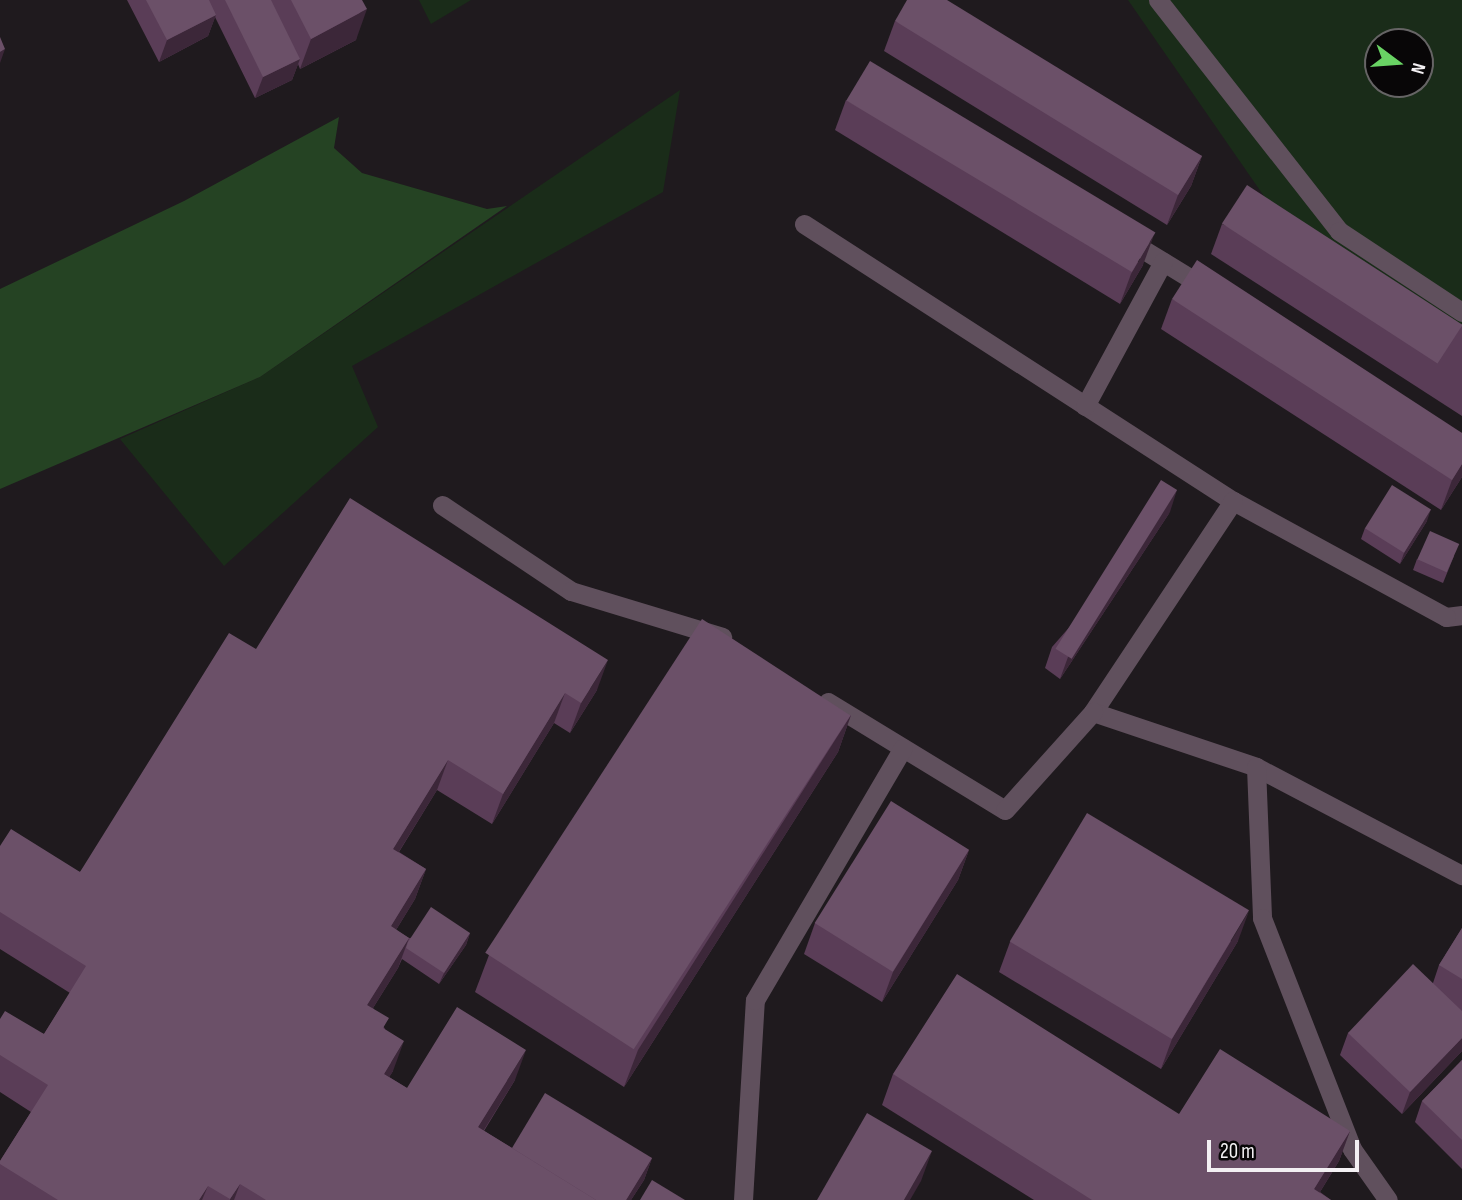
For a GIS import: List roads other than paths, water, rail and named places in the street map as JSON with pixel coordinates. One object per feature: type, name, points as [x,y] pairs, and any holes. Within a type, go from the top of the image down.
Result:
[{"type":"street","points":[[1158,0],[1339,231],[1462,312]]},
{"type":"street","points":[[804,224],[1233,502],[1446,617],[1462,615]]},
{"type":"street","points":[[1107,227],[1223,297]]},
{"type":"street","points":[[1085,406],[1163,262]]},
{"type":"street","points":[[808,690],[1005,810],[1093,712],[1233,502]]},
{"type":"street","points":[[442,505],[571,591],[713,632],[736,646]]},
{"type":"street","points":[[1093,712],[1256,767],[1462,875]]},
{"type":"street","points":[[743,1200],[755,1000],[903,748]]},
{"type":"street","points":[[1256,767],[1262,918],[1352,1149],[1388,1200]]}]
